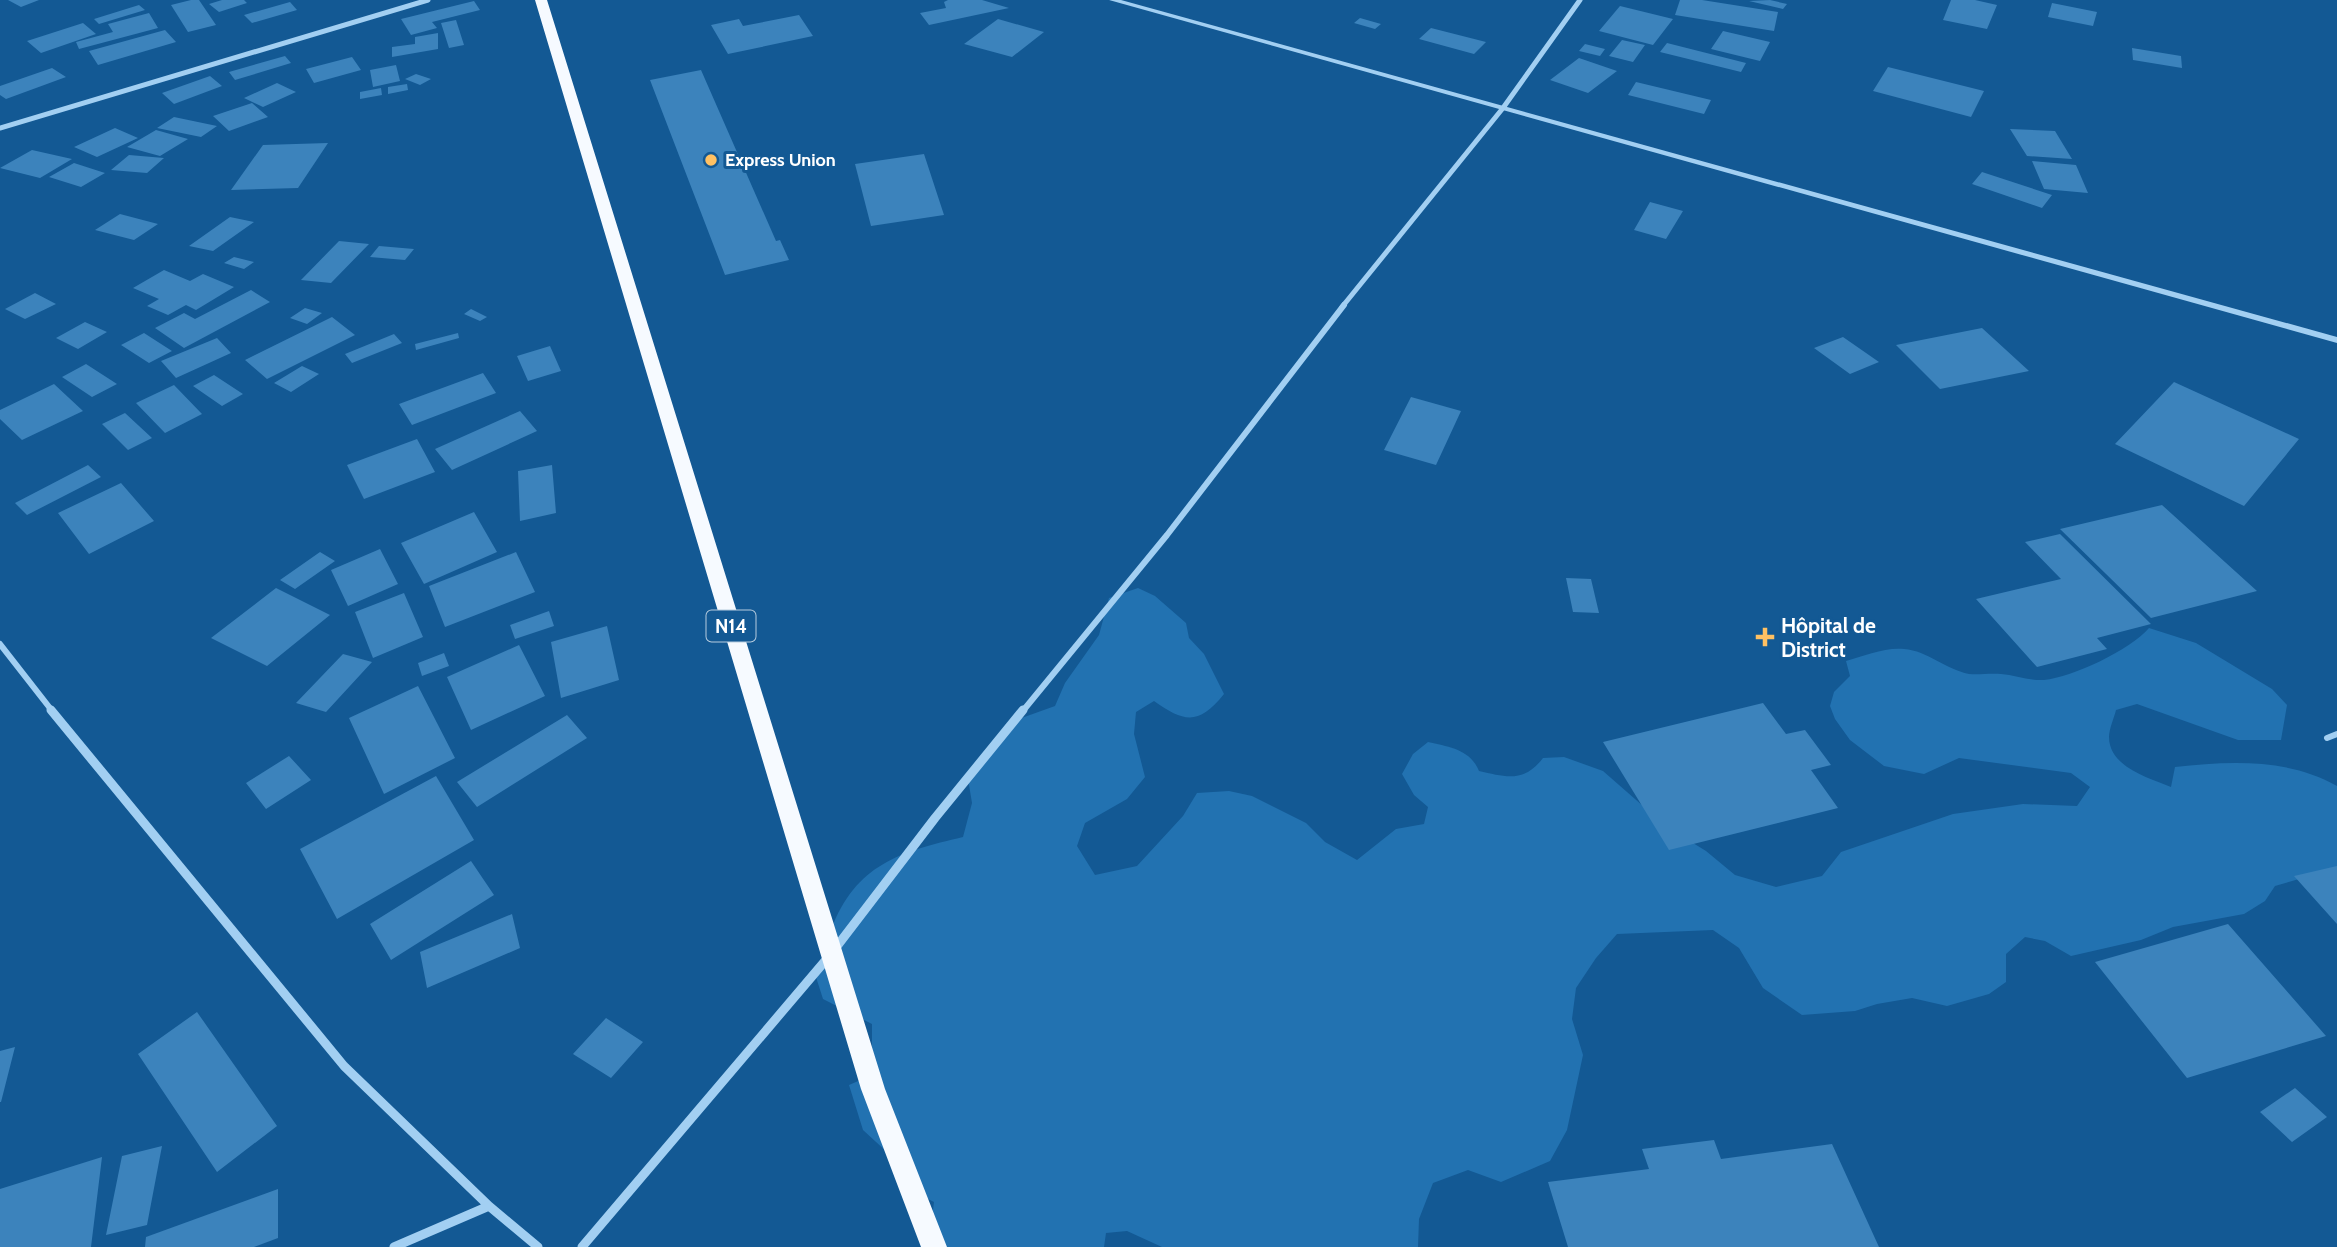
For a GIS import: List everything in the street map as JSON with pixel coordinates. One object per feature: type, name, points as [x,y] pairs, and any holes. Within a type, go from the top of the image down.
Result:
[{"type":"highway","name":"N14","points":[[541,0],[873,1089],[934,1247]]},
{"type":"street","points":[[0,128],[428,0]]},
{"type":"street","points":[[1113,0],[2337,340]]},
{"type":"street","points":[[582,1247],[831,954],[935,818],[1246,435],[1370,270],[1503,108],[1580,0]]},
{"type":"street","points":[[0,645],[96,767],[344,1066],[489,1206],[538,1247]]},
{"type":"street","points":[[394,1247],[489,1206]]},
{"type":"lane","points":[[2328,738],[2337,734]]},
{"type":"shaded area","points":[[1138,588],[1155,596],[1186,623],[1189,638],[1204,654],[1224,694],[1199,716],[1183,717],[1174,714],[1154,701],[1136,712],[1134,734],[1145,777],[1127,799],[1085,823],[1077,846],[1095,875],[1137,866],[1183,816],[1197,793],[1229,791],[1252,796],[1306,823],[1325,842],[1357,860],[1396,829],[1424,824],[1428,807],[1414,795],[1402,774],[1413,754],[1428,742],[1458,750],[1470,758],[1479,771],[1498,775],[1522,775],[1543,758],[1564,757],[1603,771],[1667,827],[1706,851],[1735,875],[1776,887],[1822,876],[1841,852],[1953,814],[2023,804],[2077,806],[2090,787],[2071,773],[1959,758],[1924,774],[1884,766],[1850,740],[1835,719],[1830,706],[1834,692],[1850,676],[1846,661],[1882,651],[1904,649],[1921,653],[1969,674],[2001,674],[2044,680],[2070,674],[2100,661],[2129,645],[2149,628],[2196,643],[2272,689],[2287,705],[2281,740],[2238,740],[2137,704],[2116,710],[2109,737],[2116,756],[2132,770],[2171,787],[2175,767],[2237,763],[2299,770],[2337,786],[2337,868],[2275,886],[2265,901],[2244,914],[2173,927],[2141,940],[2071,956],[2045,941],[2025,937],[2006,954],[2006,982],[1989,994],[1947,1006],[1912,998],[1855,1011],[1802,1015],[1763,988],[1739,948],[1713,930],[1617,934],[1596,958],[1576,988],[1572,1019],[1583,1055],[1567,1130],[1550,1161],[1501,1182],[1468,1170],[1433,1183],[1419,1219],[1418,1247],[1162,1247],[1127,1231],[1106,1233],[1104,1247],[928,1247],[934,1202],[904,1187],[888,1153],[863,1130],[849,1085],[872,1075],[872,1024],[823,999],[815,974],[824,962],[831,930],[841,908],[867,876],[900,856],[963,837],[972,803],[968,779],[1013,721],[1055,706],[1065,683],[1099,635],[1109,598]]},
{"type":"building","points":[[8,0],[39,0],[21,7]]},
{"type":"building","points":[[199,0],[216,25],[188,32],[171,5]]},
{"type":"building","points":[[222,0],[244,0],[247,3],[219,12],[209,4]]},
{"type":"building","points":[[982,0],[1009,8],[929,25],[920,13],[946,8],[944,2]]},
{"type":"building","points":[[1680,0],[1702,0],[1778,12],[1774,31],[1675,15]]},
{"type":"building","points":[[1770,0],[1787,4],[1783,9],[1749,1]]},
{"type":"building","points":[[1951,0],[1975,0],[1997,5],[1987,29],[1943,20]]},
{"type":"building","points":[[474,1],[480,10],[432,22],[437,28],[411,35],[401,19]]},
{"type":"building","points":[[290,2],[297,10],[252,23],[244,15]]},
{"type":"building","points":[[2052,3],[2097,12],[2093,26],[2048,17]]},
{"type":"building","points":[[139,5],[145,10],[99,24],[94,19]]},
{"type":"building","points":[[1620,6],[1673,19],[1653,45],[1599,31]]},
{"type":"building","points":[[149,13],[158,28],[79,49],[76,42],[113,32],[108,24]]},
{"type":"building","points":[[799,15],[813,36],[728,54],[711,25],[739,19],[743,26]]},
{"type":"building","points":[[1360,18],[1381,24],[1375,29],[1354,23]]},
{"type":"building","points":[[998,19],[1044,32],[1012,57],[964,44]]},
{"type":"building","points":[[456,20],[464,45],[449,48],[441,23]]},
{"type":"building","points":[[83,23],[96,34],[41,53],[27,41]]},
{"type":"building","points":[[1431,28],[1486,42],[1474,54],[1419,39]]},
{"type":"building","points":[[165,30],[176,42],[98,65],[89,51]]},
{"type":"building","points":[[1723,31],[1770,42],[1760,61],[1711,49]]},
{"type":"building","points":[[438,33],[438,49],[392,57],[392,47],[415,44],[415,37]]},
{"type":"building","points":[[1622,40],[1645,45],[1633,62],[1609,56]]},
{"type":"building","points":[[1667,43],[1746,63],[1741,72],[1660,52]]},
{"type":"building","points":[[1585,44],[1605,49],[1600,56],[1579,51]]},
{"type":"building","points":[[2132,48],[2181,56],[2182,68],[2133,60]]},
{"type":"building","points":[[285,56],[291,63],[235,80],[229,72]]},
{"type":"building","points":[[352,57],[361,70],[314,83],[306,69]]},
{"type":"building","points":[[1579,58],[1617,71],[1588,93],[1550,80]]},
{"type":"building","points":[[396,65],[400,81],[373,87],[370,70]]},
{"type":"building","points":[[1888,67],[1984,91],[1971,117],[1873,91]]},
{"type":"building","points":[[52,68],[66,77],[6,99],[0,95],[0,86]]},
{"type":"building","name":"Express Union","points":[[701,70],[776,241],[780,240],[789,260],[725,275],[650,80]]},
{"type":"building","points":[[416,74],[431,79],[420,85],[405,79]]},
{"type":"building","points":[[210,76],[222,86],[174,104],[162,93]]},
{"type":"building","points":[[1636,82],[1711,100],[1704,114],[1628,95]]},
{"type":"building","points":[[277,83],[296,92],[263,107],[244,98]]},
{"type":"building","points":[[407,84],[408,90],[388,94],[388,87]]},
{"type":"building","points":[[381,88],[382,95],[360,99],[360,92]]},
{"type":"building","points":[[252,103],[268,117],[229,131],[213,116]]},
{"type":"building","points":[[174,117],[217,126],[201,137],[157,128]]},
{"type":"building","points":[[115,128],[138,138],[97,157],[74,147]]},
{"type":"building","points":[[2010,129],[2055,131],[2072,159],[2027,156]]},
{"type":"building","points":[[156,130],[188,139],[160,156],[127,147]]},
{"type":"building","points":[[328,143],[298,188],[231,190],[263,145]]},
{"type":"building","points":[[32,150],[72,159],[40,178],[0,168]]},
{"type":"building","points":[[924,154],[944,215],[871,226],[855,164]]},
{"type":"building","points":[[129,155],[164,158],[147,173],[111,170]]},
{"type":"building","points":[[2032,161],[2076,165],[2088,193],[2044,189]]},
{"type":"building","points":[[74,163],[105,173],[81,187],[49,177]]},
{"type":"building","points":[[1982,172],[2052,195],[2042,208],[1972,184]]},
{"type":"building","points":[[1650,202],[1683,211],[1666,239],[1634,230]]},
{"type":"building","points":[[120,214],[158,224],[134,240],[95,230]]},
{"type":"building","points":[[230,217],[254,222],[213,251],[189,246]]},
{"type":"building","points":[[339,241],[369,244],[331,283],[301,280]]},
{"type":"building","points":[[379,246],[414,249],[405,260],[370,257]]},
{"type":"building","points":[[234,257],[254,262],[244,269],[224,263]]},
{"type":"building","points":[[164,270],[190,281],[203,274],[234,287],[196,310],[186,305],[168,315],[147,306],[159,299],[133,288]]},
{"type":"building","points":[[251,290],[270,302],[184,348],[155,328],[184,313],[195,319]]},
{"type":"building","points":[[35,293],[56,304],[25,319],[5,309]]},
{"type":"building","points":[[305,308],[322,313],[307,324],[290,318]]},
{"type":"building","points":[[471,309],[487,317],[480,321],[464,314]]},
{"type":"building","points":[[332,317],[355,335],[267,379],[245,360]]},
{"type":"building","points":[[85,322],[107,332],[78,349],[56,338]]},
{"type":"building","points":[[1982,328],[2029,371],[1940,389],[1896,345]]},
{"type":"building","points":[[144,333],[172,351],[149,363],[121,345]]},
{"type":"building","points":[[458,333],[459,338],[416,350],[415,344]]},
{"type":"building","points":[[394,334],[402,343],[352,363],[345,354]]},
{"type":"building","points":[[1843,337],[1879,362],[1850,374],[1814,348]]},
{"type":"building","points":[[217,338],[231,353],[176,378],[161,361]]},
{"type":"building","points":[[550,346],[561,371],[528,381],[517,356]]},
{"type":"building","points":[[86,364],[117,384],[92,397],[62,377]]},
{"type":"building","points":[[302,366],[319,374],[291,392],[274,383]]},
{"type":"building","points":[[483,373],[496,393],[412,425],[399,404]]},
{"type":"building","points":[[214,375],[243,394],[222,406],[193,386]]},
{"type":"building","points":[[2174,382],[2299,439],[2244,506],[2115,444]]},
{"type":"building","points":[[54,384],[83,411],[22,440],[0,419],[0,410]]},
{"type":"building","points":[[174,385],[202,414],[165,433],[136,403]]},
{"type":"building","points":[[1411,397],[1461,411],[1436,465],[1384,450]]},
{"type":"building","points":[[520,411],[537,431],[452,470],[435,449]]},
{"type":"building","points":[[125,413],[152,438],[128,450],[102,424]]},
{"type":"building","points":[[417,439],[435,472],[364,499],[347,465]]},
{"type":"building","points":[[88,465],[101,477],[27,515],[15,503]]},
{"type":"building","points":[[552,465],[556,513],[520,521],[518,471]]},
{"type":"building","points":[[121,483],[154,521],[89,554],[58,513]]},
{"type":"building","points":[[2162,505],[2257,591],[2151,618],[2060,529]]},
{"type":"building","points":[[474,512],[497,552],[424,584],[401,543]]},
{"type":"building","points":[[2060,534],[2151,624],[2097,638],[2107,649],[2037,667],[1976,599],[2061,579],[2025,542]]},
{"type":"building","points":[[380,549],[398,584],[348,606],[331,570]]},
{"type":"building","points":[[320,552],[335,561],[295,589],[280,580]]},
{"type":"building","points":[[516,552],[535,592],[445,627],[429,586]]},
{"type":"building","points":[[1566,578],[1591,579],[1599,613],[1573,612]]},
{"type":"building","points":[[276,588],[330,615],[267,666],[211,638]]},
{"type":"building","points":[[404,593],[423,637],[373,658],[355,612]]},
{"type":"building","points":[[549,611],[554,626],[515,639],[510,625]]},
{"type":"building","points":[[607,626],[619,680],[561,698],[551,642]]},
{"type":"building","points":[[519,645],[545,696],[471,730],[447,677]]},
{"type":"building","points":[[444,653],[449,666],[422,676],[418,663]]},
{"type":"building","points":[[343,654],[372,662],[326,712],[296,703]]},
{"type":"building","points":[[418,686],[455,758],[384,794],[349,718]]},
{"type":"building","points":[[1763,703],[1786,734],[1805,730],[1831,765],[1811,770],[1838,808],[1669,850],[1603,742]]},
{"type":"building","points":[[567,715],[587,738],[477,807],[457,782]]},
{"type":"building","points":[[289,756],[311,780],[266,809],[246,783]]},
{"type":"building","points":[[436,776],[474,840],[337,919],[300,849]]},
{"type":"building","points":[[471,861],[494,895],[391,960],[370,924]]},
{"type":"building","points":[[2337,866],[2337,924],[2294,876]]},
{"type":"building","points":[[512,914],[520,948],[427,988],[420,952]]},
{"type":"building","points":[[2228,924],[2326,1036],[2187,1078],[2095,962]]},
{"type":"building","points":[[197,1012],[277,1126],[217,1172],[138,1054]]},
{"type":"building","points":[[606,1018],[643,1042],[611,1078],[573,1054]]},
{"type":"building","points":[[15,1047],[1,1102],[0,1102],[0,1051]]},
{"type":"building","points":[[2295,1088],[2327,1117],[2292,1142],[2260,1112]]},
{"type":"building","points":[[1714,1140],[1721,1159],[1832,1144],[1879,1247],[1568,1247],[1548,1182],[1649,1169],[1642,1149]]},
{"type":"building","points":[[162,1146],[147,1225],[106,1235],[122,1156]]},
{"type":"building","points":[[102,1157],[91,1247],[0,1247],[0,1189]]},
{"type":"building","points":[[278,1189],[278,1238],[254,1247],[145,1247],[146,1237]]},
{"type":"place","name":"Express Union","points":[[711,160]]},
{"type":"place","name":"Hôpital de District","points":[[1765,637]]}]
